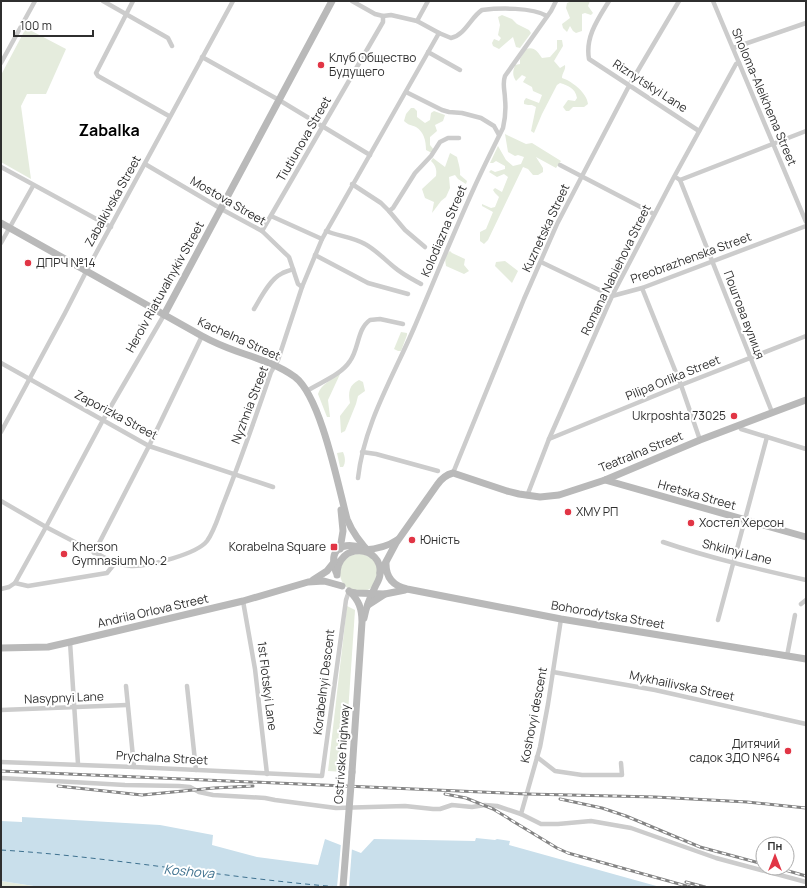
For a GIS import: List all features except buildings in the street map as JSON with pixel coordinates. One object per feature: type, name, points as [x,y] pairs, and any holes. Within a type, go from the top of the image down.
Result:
[{"type":"street","points":[[1,63],[35,1]]},
{"type":"street","points":[[103,1],[168,38],[172,46]]},
{"type":"street","points":[[133,1],[96,73],[98,76],[170,116]]},
{"type":"street","name":"Zabalkivska Street","points":[[1,432],[233,1]]},
{"type":"street","name":"Heroiv Riatuvalnykiv Street","points":[[15,583],[103,420],[164,315],[332,1]]},
{"type":"street","points":[[352,1],[375,14],[383,16],[390,15],[417,21],[448,37],[457,36],[482,10],[517,10],[537,12],[547,16]]},
{"type":"street","points":[[417,21],[428,1]]},
{"type":"street","name":"Kolodiazna Street","points":[[358,478],[366,437],[378,408],[474,187],[500,135],[504,121],[505,99],[503,80],[556,1]]},
{"type":"street","name":"Riznytskyi Lane","points":[[609,1],[593,28],[588,47],[589,59],[630,84],[699,131]]},
{"type":"street","name":"Kuznetska Street","points":[[453,473],[557,224],[630,84],[679,1]]},
{"type":"street","name":"Sholoma-Aleikhema Street","points":[[713,1],[806,222]]},
{"type":"street","name":"Tiutiunova Street","points":[[262,231],[383,22],[383,16]]},
{"type":"street","points":[[733,48],[806,23]]},
{"type":"street","name":"Nyzhnia Street","points":[[1,501],[46,527],[115,563],[132,566],[146,565],[179,556],[207,542],[235,474],[271,372],[278,360],[302,286],[322,239],[439,33]]},
{"type":"street","points":[[428,52],[460,70]]},
{"type":"street","points":[[202,57],[279,100],[370,155]]},
{"type":"street","name":"Romana Nabiehova Street","points":[[527,496],[549,439],[612,296],[699,131],[736,64],[739,63]]},
{"type":"street","points":[[406,92],[442,110],[481,118],[494,126],[500,135]]},
{"type":"street","points":[[674,177],[680,180],[806,131]]},
{"type":"street","points":[[389,211],[393,208],[415,173],[431,156],[440,142],[448,138],[459,138]]},
{"type":"street","name":"Mostova Street","points":[[145,164],[262,231],[286,254],[298,284],[302,286]]},
{"type":"street","points":[[560,165],[654,214]]},
{"type":"street","points":[[1,167],[33,186],[111,227]]},
{"type":"street","name":"Поштова вулиця","points":[[680,180],[772,412]]},
{"type":"street","points":[[352,184],[372,197],[389,211],[405,230],[425,248]]},
{"type":"street","points":[[1,243],[33,186]]},
{"type":"street","points":[[271,216],[322,239]]},
{"type":"street","name":"Kachelna Street","points":[[1,223],[202,336],[275,366],[294,377],[307,390],[317,411],[340,495],[352,530],[360,543],[369,552]]},
{"type":"street","name":"Preobrazhenska Street","points":[[612,296],[642,288],[806,226]]},
{"type":"street","points":[[326,231],[339,236],[358,240],[366,244],[403,274],[421,284]]},
{"type":"street","points":[[315,255],[368,283],[408,294]]},
{"type":"street","points":[[541,262],[612,296]]},
{"type":"street","points":[[254,309],[264,292],[276,277],[293,269]]},
{"type":"street","points":[[642,288],[681,385],[700,440]]},
{"type":"street","points":[[307,390],[331,378],[347,365],[352,357],[364,326],[370,320],[380,319],[403,324]]},
{"type":"street","points":[[94,553],[149,446],[202,336]]},
{"type":"street","name":"Pilipa Orlika Street","points":[[549,439],[806,336]]},
{"type":"street","name":"Zaporizka Street","points":[[1,363],[149,446],[274,487]]},
{"type":"street","name":"Teatralna Street","points":[[527,496],[559,495],[605,480],[700,440],[806,400]]},
{"type":"street","points":[[739,425],[741,429],[806,449]]},
{"type":"street","points":[[718,620],[767,438]]},
{"type":"street","points":[[362,452],[376,454],[438,471]]},
{"type":"street","points":[[380,573],[400,537],[437,485],[446,475],[453,473],[527,496]]},
{"type":"street","name":"Hretska Street","points":[[605,480],[806,537]]},
{"type":"street","name":"Kachelna Street","points":[[338,560],[343,531],[340,495]]},
{"type":"street","points":[[340,547],[354,546],[369,552],[380,566],[379,580],[375,586],[363,593],[349,591],[342,586],[337,575],[338,560],[358,550],[369,552],[392,543],[400,537]]},
{"type":"street","name":"Shkilnyi Lane","points":[[663,542],[733,564],[806,580]]},
{"type":"street","points":[[360,543],[377,548]]},
{"type":"street","name":"Andriia Orlova Street","points":[[1,648],[48,647],[243,601],[308,582],[322,575],[338,560]]},
{"type":"street","points":[[1,589],[9,587],[15,583],[28,586],[107,573],[115,563]]},
{"type":"street","points":[[386,563],[388,576],[396,585]]},
{"type":"street","name":"Bohorodytska Street","points":[[380,573],[389,581],[407,590],[561,619],[806,659]]},
{"type":"street","name":"Andriia Orlova Street","points":[[308,582],[324,581],[342,586]]},
{"type":"street","name":"Ostrivske highway","points":[[362,622],[375,586]]},
{"type":"street","name":"Bohorodytska Street","points":[[363,593],[385,594],[407,590]]},
{"type":"street","name":"Ostrivske highway","points":[[343,887],[362,622],[362,613],[358,600],[349,591]]},
{"type":"street","name":"Korabelnyi Descent","points":[[322,776],[346,600],[349,591]]},
{"type":"street","name":"Bohorodytska Street","points":[[368,605],[385,594]]},
{"type":"street","points":[[801,604],[806,600]]},
{"type":"street","name":"1st Flotskyi Lane","points":[[243,601],[255,670],[267,774]]},
{"type":"street","points":[[787,656],[795,615]]},
{"type":"street","name":"Koshovyi descent","points":[[521,814],[537,757],[561,619]]},
{"type":"street","points":[[70,642],[78,764]]},
{"type":"street","name":"Mykhailivska Street","points":[[553,672],[656,690],[806,724]]},
{"type":"street","points":[[126,686],[134,767]]},
{"type":"street","points":[[187,686],[196,770]]},
{"type":"street","name":"Nasypnyi Lane","points":[[1,710],[127,705]]},
{"type":"street","points":[[537,757],[555,771],[582,775],[622,775],[621,763]]},
{"type":"street","name":"Prychalna Street","points":[[1,762],[78,764],[322,776]]},
{"type":"street","points":[[1,778],[125,785],[179,786],[190,787],[199,792],[213,796],[265,798],[336,808],[405,806],[440,809],[452,805],[472,807],[485,805],[497,806],[521,814],[541,824],[591,821],[631,828],[716,858],[806,882]]},
{"type":"green space","points":[[572,1],[590,1],[588,6],[593,13],[591,15],[585,13],[582,14],[582,31],[576,33],[570,26],[567,32],[563,28],[562,24],[570,18],[566,8],[567,3]]},
{"type":"green space","points":[[502,15],[512,19],[517,24],[529,30],[531,33],[520,48],[516,47],[513,37],[499,49],[493,46],[492,43],[494,39],[499,41],[501,38],[498,35],[500,25],[498,17]]},
{"type":"green space","points":[[26,28],[66,49],[46,94],[27,94],[21,106],[31,179],[1,162],[1,75]]},
{"type":"green space","points":[[557,40],[562,40],[563,46],[554,61],[560,68],[565,65],[562,78],[570,82],[582,92],[588,104],[584,107],[573,107],[569,111],[566,111],[563,107],[568,100],[575,101],[577,98],[575,92],[571,88],[560,83],[557,85],[534,133],[531,131],[536,107],[524,104],[524,101],[526,98],[539,103],[542,95],[533,91],[532,87],[523,82],[526,77],[522,75],[516,81],[513,75],[514,69],[515,65],[520,64],[520,59],[526,49],[529,48],[534,49],[542,58],[550,57],[557,49]]},
{"type":"green space","points":[[411,108],[414,108],[417,111],[417,117],[425,123],[430,120],[431,113],[434,111],[445,115],[443,121],[435,125],[437,131],[430,137],[430,145],[434,150],[432,153],[426,150],[425,140],[421,131],[404,121],[406,114]]},
{"type":"green space","points":[[505,134],[526,144],[532,143],[561,161],[556,168],[536,157],[543,168],[543,172],[538,175],[533,175],[528,169],[523,167],[488,240],[484,244],[480,241],[480,232],[486,229],[493,212],[482,206],[482,204],[491,208],[495,207],[499,197],[493,190],[495,188],[502,192],[508,177],[504,174],[497,177],[489,172],[491,170],[495,172],[505,169],[505,166],[496,161],[490,163],[498,146],[506,160],[513,166],[521,164],[524,157],[518,155],[515,156],[508,152]]},
{"type":"green space","points":[[450,153],[457,157],[460,175],[467,181],[466,184],[455,175],[449,177],[450,188],[446,197],[432,213],[434,202],[425,198],[422,189],[436,176],[436,168],[431,161],[433,158],[445,167]]},
{"type":"green space","points":[[450,251],[465,259],[464,265],[469,271],[464,274],[446,266],[446,256]]},
{"type":"green space","points":[[505,261],[518,271],[512,283],[495,266],[496,262]]},
{"type":"green space","points":[[401,332],[407,333],[407,335],[401,351],[398,351],[394,349]]},
{"type":"green space","points":[[341,372],[328,400],[330,417],[327,417],[318,394],[324,384]]},
{"type":"green space","points":[[359,380],[363,382],[365,391],[358,396],[345,431],[341,433],[340,416],[350,403],[349,392],[351,387]]},
{"type":"green space","points":[[343,452],[345,464],[343,467],[340,467],[337,453]]},
{"type":"green space","name":"Korabelna Square","points":[[359,554],[369,557],[375,563],[378,573],[375,583],[369,589],[359,592],[349,589],[343,583],[340,573],[343,563],[349,557]]},
{"type":"green space","points":[[347,606],[355,610],[344,772],[328,771]]},
{"type":"green space","points":[[1,881],[40,887],[1,887]]},
{"type":"water","name":"Koshova","points":[[22,817],[160,825],[213,835],[212,845],[257,857],[318,865],[325,839],[361,853],[374,839],[475,841],[476,838],[497,839],[510,841],[509,845],[660,887],[40,887],[1,881],[1,821],[22,822]]},
{"type":"pier","points":[[341,843],[352,848],[349,887],[337,887]]},
{"type":"ferry route","points":[[1,850],[86,857],[339,887]]},
{"type":"railway","points":[[1,771],[527,794],[655,797],[747,802],[806,808]]},
{"type":"railway","points":[[58,786],[142,795],[253,786]]},
{"type":"railway","points":[[445,794],[466,798],[493,809],[557,848],[568,853],[690,887]]},
{"type":"railway","points":[[560,799],[602,808],[626,816],[700,847],[755,862]]},
{"type":"railway","points":[[795,873],[806,876]]},
{"type":"railway","points":[[686,882],[705,887]]},
{"type":"place","name":"Клуб Общество Будущего","points":[[321,65]]},
{"type":"place","name":"ДПРЧ №14","points":[[28,263]]},
{"type":"place","name":"Ukrposhta 73025","points":[[734,416]]},
{"type":"place","name":"ХМУ РП","points":[[568,512]]},
{"type":"place","name":"Хостел Херсон","points":[[691,523]]},
{"type":"place","name":"Юність","points":[[412,540]]},
{"type":"place","name":"Korabelna Square","points":[[334,547]]},
{"type":"place","name":"Kherson Gymnasium No. 2","points":[[64,554]]},
{"type":"place","name":"Дитячий садок ЗДО №64","points":[[788,751]]},
{"type":"district","name":"Zabalka","points":[[109,130]]}]
